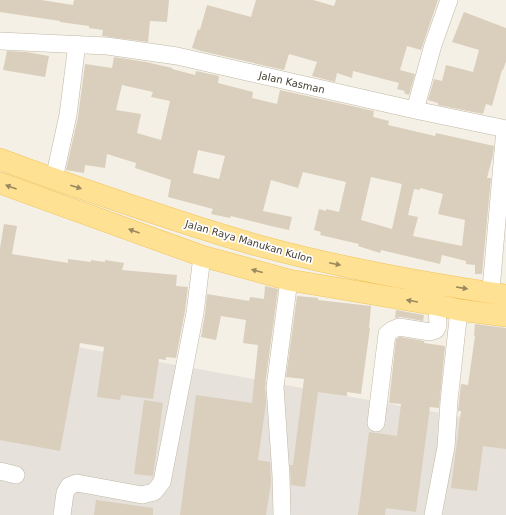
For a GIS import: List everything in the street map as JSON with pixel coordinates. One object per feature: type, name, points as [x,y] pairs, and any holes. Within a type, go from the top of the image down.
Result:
[{"type":"main road","name":"Jalan Raya Manukan Kulon","points":[[0,159],[54,179],[200,228],[259,246],[305,258],[406,279],[498,294]]},
{"type":"main road","points":[[0,183],[202,256],[289,280],[459,310],[506,316]]},
{"type":"street","points":[[415,110],[433,45],[449,0]]},
{"type":"street","name":"Jalan Kasman","points":[[0,41],[107,46],[177,56],[506,129],[498,294]]},
{"type":"street","points":[[54,179],[68,115],[77,44]]},
{"type":"street","points":[[62,515],[65,492],[69,486],[77,482],[142,495],[154,492],[162,482],[195,312],[202,256]]},
{"type":"street","points":[[282,515],[275,387],[289,280]]},
{"type":"street","points":[[376,423],[388,334],[392,330],[399,327],[430,332],[436,330],[438,326],[437,306]]},
{"type":"street","points":[[433,515],[446,447],[449,401],[459,310]]},
{"type":"shaded area","points":[[0,333],[506,425],[506,515],[0,515]]},
{"type":"building","points":[[0,0],[41,0],[73,5],[74,0],[169,0],[167,22],[150,21],[148,42],[102,36],[103,30],[89,28],[89,26],[0,12]]},
{"type":"building","points":[[256,0],[313,0],[334,6],[336,0],[438,0],[421,50],[407,46],[400,70],[415,74],[409,95],[404,93],[405,91],[397,89],[399,83],[353,71],[352,78],[337,73],[335,82],[312,76],[317,62],[289,54],[284,70],[192,48],[198,29],[200,30],[207,5],[251,17]]},
{"type":"building","points":[[464,12],[506,28],[506,61],[492,106],[486,104],[483,114],[438,105],[438,103],[428,100],[434,79],[442,81],[446,65],[473,72],[479,50],[452,42]]},
{"type":"building","points":[[7,51],[26,52],[49,56],[45,77],[3,70]]},
{"type":"building","points":[[114,57],[146,62],[195,75],[196,71],[219,76],[218,83],[253,92],[252,98],[277,104],[280,90],[374,111],[373,117],[389,121],[388,125],[435,136],[436,133],[494,146],[487,178],[491,178],[482,274],[475,274],[475,265],[466,264],[466,261],[442,255],[440,264],[381,250],[380,253],[358,246],[359,244],[320,235],[321,232],[314,230],[319,209],[339,212],[346,182],[303,172],[298,188],[271,180],[263,211],[292,217],[289,230],[231,216],[230,218],[211,214],[213,209],[168,197],[171,180],[135,168],[136,163],[107,154],[105,168],[85,165],[84,173],[66,170],[78,117],[85,64],[112,68]],"holes":[[[122,85],[153,92],[151,97],[170,101],[161,140],[137,133],[141,114],[116,110]],[[198,150],[225,156],[219,179],[193,173]],[[371,177],[402,184],[392,229],[361,220]],[[420,188],[443,194],[438,214],[465,220],[462,246],[413,236],[418,217],[408,215],[414,189],[420,190]]]},
{"type":"building","points":[[4,224],[17,226],[12,254],[68,263],[68,259],[91,262],[91,260],[105,262],[105,260],[124,263],[122,270],[177,275],[176,286],[188,287],[176,358],[166,357],[166,360],[159,359],[153,399],[121,395],[120,400],[97,397],[104,347],[80,343],[60,451],[0,440],[0,248]]},
{"type":"building","points":[[265,286],[278,289],[265,386],[266,403],[258,460],[270,462],[271,483],[266,515],[180,515],[196,395],[252,403],[258,345],[243,343],[246,320],[221,316],[216,340],[201,337],[207,294],[249,301],[250,297],[264,299]]},
{"type":"building","points":[[297,296],[371,306],[370,328],[361,394],[347,392],[347,396],[318,392],[305,487],[291,485],[290,465],[293,465],[304,379],[286,377]]},
{"type":"building","points":[[396,310],[424,315],[423,321],[401,317],[395,318]]},
{"type":"building","points":[[475,324],[506,328],[506,449],[483,446],[477,491],[451,488],[461,411],[458,411],[461,384],[468,385],[475,336]]},
{"type":"building","points":[[400,337],[445,346],[439,408],[430,407],[416,512],[386,508],[385,515],[358,515],[369,432],[397,436],[401,404],[389,403],[396,339]]},
{"type":"building","points":[[144,400],[163,403],[153,476],[134,474]]},
{"type":"building","points":[[96,500],[153,508],[153,515],[94,515]]}]
